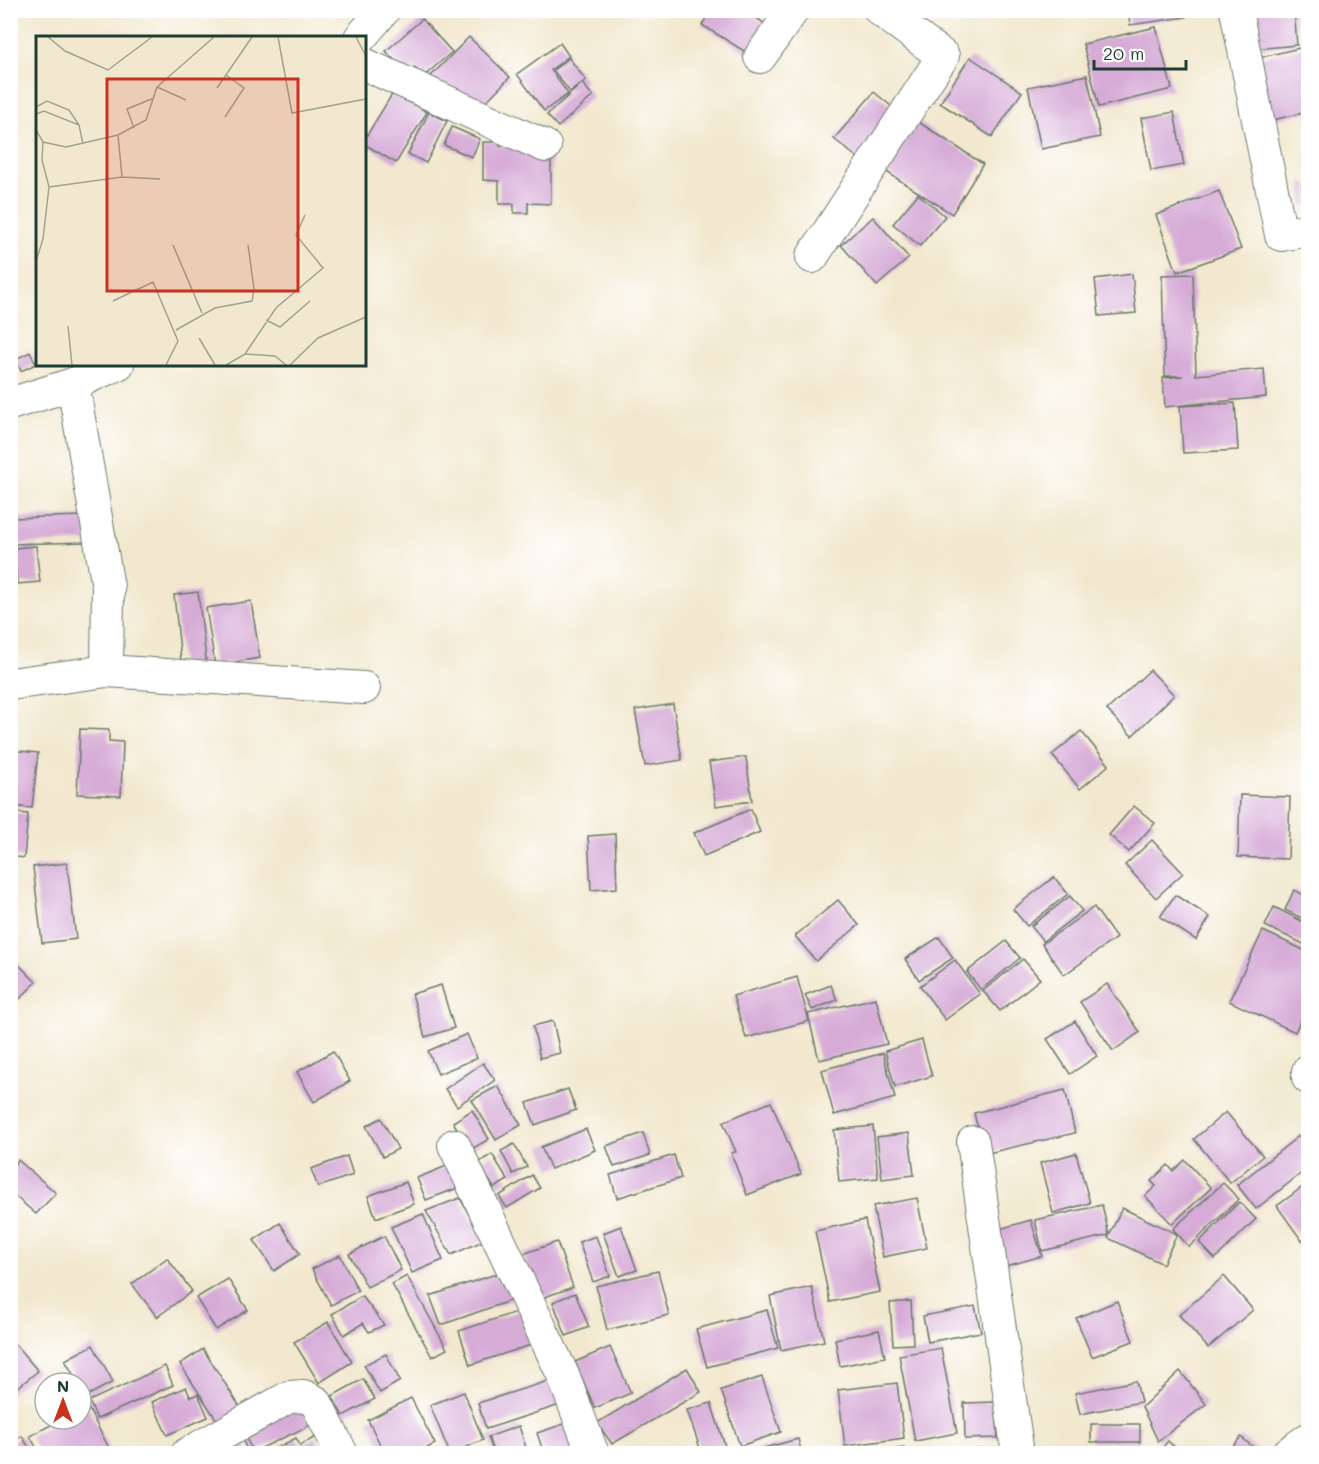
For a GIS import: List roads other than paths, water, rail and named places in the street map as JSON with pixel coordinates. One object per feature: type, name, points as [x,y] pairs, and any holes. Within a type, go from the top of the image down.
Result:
[{"type":"street","points":[[362,36],[384,10]]},
{"type":"street","points":[[760,57],[793,10]]},
{"type":"street","points":[[812,257],[943,56],[880,10]]},
{"type":"street","points":[[1236,10],[1281,235],[1308,230]]},
{"type":"street","points":[[366,65],[545,146]]},
{"type":"street","points":[[10,404],[74,384],[114,366]]},
{"type":"street","points":[[74,384],[108,587],[107,671]]},
{"type":"street","points":[[10,684],[107,671],[364,688]]},
{"type":"street","points":[[1308,1071],[1308,1078]]},
{"type":"street","points":[[973,1142],[1018,1454]]},
{"type":"street","points":[[454,1145],[563,1375],[593,1454]]},
{"type":"street","points":[[187,1454],[289,1397],[304,1396],[316,1402],[342,1454]]},
{"type":"street","points":[[1287,1454],[1308,1439]]}]
